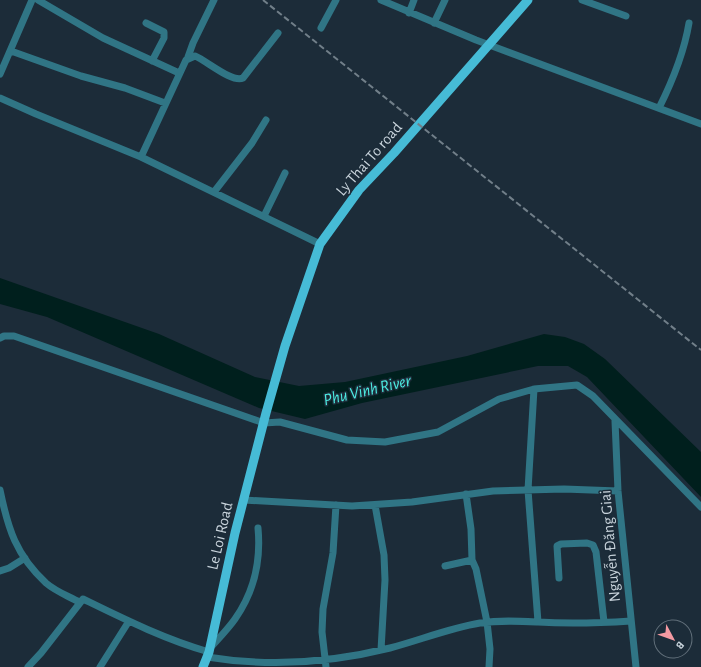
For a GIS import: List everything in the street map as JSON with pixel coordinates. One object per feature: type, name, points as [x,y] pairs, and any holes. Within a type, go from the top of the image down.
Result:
[{"type":"main road","name":"Ly Thai To road","points":[[266,413],[280,365],[320,244],[359,190],[528,0]]},
{"type":"main road","name":"Le Loi Road","points":[[203,667],[209,652],[244,500],[266,413]]},
{"type":"street","points":[[0,74],[32,0]]},
{"type":"street","points":[[38,0],[103,38],[179,73]]},
{"type":"street","points":[[141,157],[214,0]]},
{"type":"street","points":[[321,28],[336,0]]},
{"type":"street","points":[[381,0],[409,13],[488,44],[701,124]]},
{"type":"street","points":[[409,13],[414,0]]},
{"type":"street","points":[[434,23],[445,0]]},
{"type":"street","points":[[582,0],[626,16]]},
{"type":"street","points":[[659,108],[671,84],[683,52],[689,22]]},
{"type":"street","points":[[146,23],[164,32],[164,38],[152,61]]},
{"type":"street","points":[[188,57],[195,56],[205,60],[231,78],[240,80],[244,78],[278,33]]},
{"type":"street","points":[[11,51],[81,76],[125,88],[165,103]]},
{"type":"street","points":[[0,98],[141,157],[320,244]]},
{"type":"street","points":[[214,192],[252,143],[266,120]]},
{"type":"street","points":[[264,216],[286,173]]},
{"type":"street","points":[[0,338],[4,336],[14,336],[264,423],[280,422],[347,440],[385,442],[438,432],[499,399],[534,389],[577,386],[593,396],[701,507]]},
{"type":"street","points":[[534,389],[528,490],[538,622]]},
{"type":"street","name":"Nguyễn Đăng Giai","points":[[616,421],[618,491],[636,667]]},
{"type":"street","points":[[244,500],[336,505],[375,505],[466,494],[528,490],[564,489],[618,491]]},
{"type":"street","points":[[0,490],[9,531],[17,548],[47,584],[79,602]]},
{"type":"street","points":[[466,494],[471,529],[470,542],[472,560],[476,569],[487,622],[490,649],[489,667]]},
{"type":"street","points":[[326,664],[322,632],[323,609],[333,553],[336,505]]},
{"type":"street","points":[[375,505],[384,556],[386,580],[381,650]]},
{"type":"street","points":[[209,652],[235,619],[254,578],[260,547],[258,528]]},
{"type":"street","points":[[559,578],[557,546],[560,544],[588,543],[593,546],[596,552],[604,622]]},
{"type":"street","points":[[0,571],[9,568],[25,558]]},
{"type":"street","points":[[445,566],[472,560]]},
{"type":"street","points":[[28,667],[41,653],[83,598],[178,643],[246,662],[326,664],[487,622],[522,620],[538,622],[604,622],[631,620]]},
{"type":"street","points":[[100,667],[129,621]]},
{"type":"water","name":"Phu Vinh River","points":[[0,278],[159,334],[255,377],[299,386],[345,382],[467,356],[544,334],[565,337],[584,344],[605,359],[701,452],[701,497],[587,377],[568,366],[538,366],[362,403],[305,419],[259,408],[47,317],[0,304]]},
{"type":"railway","points":[[263,0],[701,350]]}]
